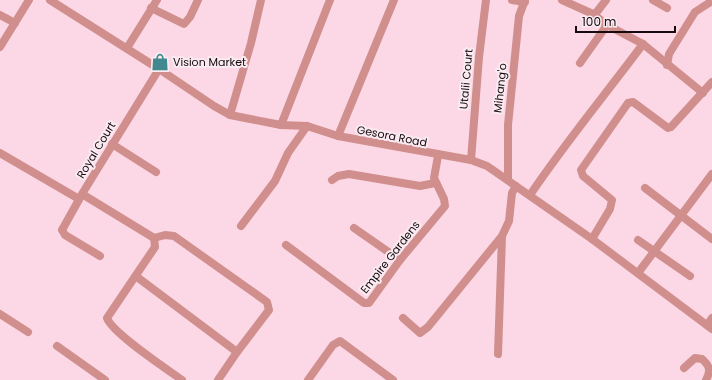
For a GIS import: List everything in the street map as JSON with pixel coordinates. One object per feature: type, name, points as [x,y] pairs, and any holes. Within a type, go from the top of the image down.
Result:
[{"type":"street","points":[[0,47],[29,0]]},
{"type":"street","name":"Gesora Road","points":[[50,0],[230,115],[281,125],[307,126],[338,136],[438,156],[471,160],[487,166],[710,324]]},
{"type":"street","points":[[127,48],[157,0]]},
{"type":"street","points":[[151,8],[184,24],[190,17],[198,0]]},
{"type":"street","points":[[230,115],[251,43],[261,0]]},
{"type":"street","points":[[281,125],[330,0]]},
{"type":"street","points":[[338,136],[394,0]]},
{"type":"street","name":"Utalii Court","points":[[471,160],[479,57],[486,0]]},
{"type":"street","points":[[512,0],[525,1]]},
{"type":"street","points":[[562,0],[593,14],[607,25],[643,44],[703,94]]},
{"type":"street","points":[[593,14],[596,13],[606,0]]},
{"type":"street","points":[[654,0],[667,8]]},
{"type":"street","name":"Mihang'o","points":[[508,180],[508,125],[519,16],[525,1]]},
{"type":"street","points":[[667,65],[669,54],[695,12],[709,2]]},
{"type":"street","points":[[0,15],[15,24]]},
{"type":"street","points":[[580,63],[607,25]]},
{"type":"street","points":[[530,195],[560,150],[607,93],[643,44]]},
{"type":"street","name":"Royal Court","points":[[154,238],[81,196],[159,69]]},
{"type":"street","points":[[592,239],[610,209],[612,200],[583,176],[581,170],[628,103],[633,102],[668,128],[671,127],[703,94],[712,82]]},
{"type":"street","points":[[241,226],[275,181],[288,153],[307,126]]},
{"type":"street","points":[[112,144],[156,172]]},
{"type":"street","points":[[0,153],[81,196],[62,230],[65,235],[100,256]]},
{"type":"street","name":"Empire Gardens","points":[[286,245],[366,304],[370,303],[400,260],[445,206],[444,198],[434,178],[438,156]]},
{"type":"street","points":[[332,180],[338,176],[349,174],[420,186],[436,183]]},
{"type":"street","points":[[638,273],[712,174]]},
{"type":"street","points":[[403,318],[420,333],[424,332],[502,236],[509,221],[512,193],[516,186]]},
{"type":"street","points":[[645,188],[712,239]]},
{"type":"street","points":[[354,228],[400,260]]},
{"type":"street","points":[[182,380],[125,338],[109,323],[108,314],[136,277],[155,247],[154,238],[165,235],[174,236],[267,302],[269,310],[218,380]]},
{"type":"street","points":[[498,354],[502,236]]},
{"type":"street","points":[[638,240],[690,276]]},
{"type":"street","points":[[136,277],[238,352]]},
{"type":"street","points":[[0,314],[28,332]]},
{"type":"street","points":[[311,379],[333,345],[340,341],[393,380]]},
{"type":"street","points":[[57,346],[105,380]]},
{"type":"street","points":[[684,368],[695,358],[702,359],[709,369],[709,374],[706,380]]},
{"type":"place","name":"Vision Market","points":[[160,62]]}]
